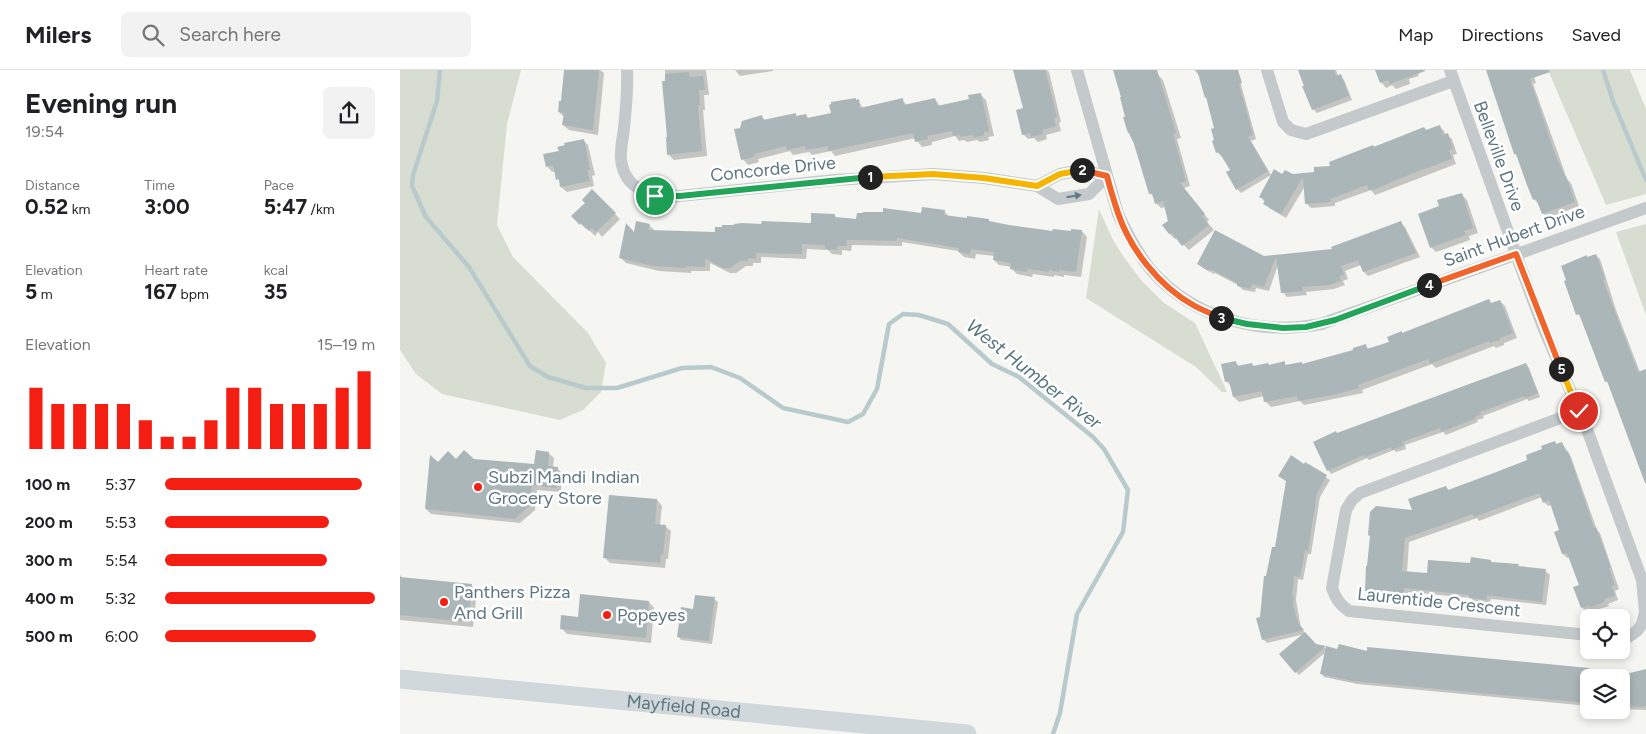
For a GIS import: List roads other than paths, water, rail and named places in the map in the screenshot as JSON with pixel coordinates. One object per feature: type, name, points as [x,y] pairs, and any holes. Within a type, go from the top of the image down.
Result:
[{"type":"main road","name":"Mayfield Road","points":[[400,679],[967,734]]},
{"type":"street","name":"Concorde Drive","points":[[627,70],[627,103],[621,161],[625,172],[636,187],[655,196],[680,196],[836,180],[933,174],[984,178],[1037,186],[1058,199],[1089,194],[1107,176]]},
{"type":"street","name":"Saint Hubert Drive","points":[[1077,70],[1118,214],[1126,232],[1151,270],[1177,294],[1192,305],[1221,318],[1247,324],[1283,328],[1321,324],[1642,209]]},
{"type":"street","points":[[1267,70],[1283,122],[1291,130],[1306,134],[1451,76]]},
{"type":"street","name":"Belleville Drive","points":[[1451,76],[1516,254]]},
{"type":"street","points":[[1037,186],[1060,174],[1082,170],[1107,176]]},
{"type":"street","points":[[1516,254],[1543,327],[1579,411],[1642,580],[1645,612],[1642,624],[1637,632],[1630,636]]},
{"type":"street","name":"Laurentide Crescent","points":[[1579,411],[1360,493],[1352,500],[1346,510],[1332,588],[1341,606],[1349,611],[1580,634]]},
{"type":"waterway","name":"West Humber River","points":[[440,70],[437,101],[413,175],[412,186],[426,217],[469,267],[530,366],[548,377],[586,388],[617,388],[682,368],[711,367],[740,378],[783,408],[848,422],[863,414],[877,389],[889,324],[903,314],[919,315],[948,324],[992,364],[1019,377],[1093,437],[1104,449],[1128,490],[1123,532],[1077,614],[1060,713],[1053,734]]},
{"type":"waterway","points":[[1603,70],[1613,101],[1646,180]]},
{"type":"place","name":"Subzi Mandi Indian Grocery Store","points":[[478,487]]},
{"type":"place","name":"Panthers Pizza And Grill","points":[[444,602]]},
{"type":"place","name":"Popeyes","points":[[607,615]]}]
